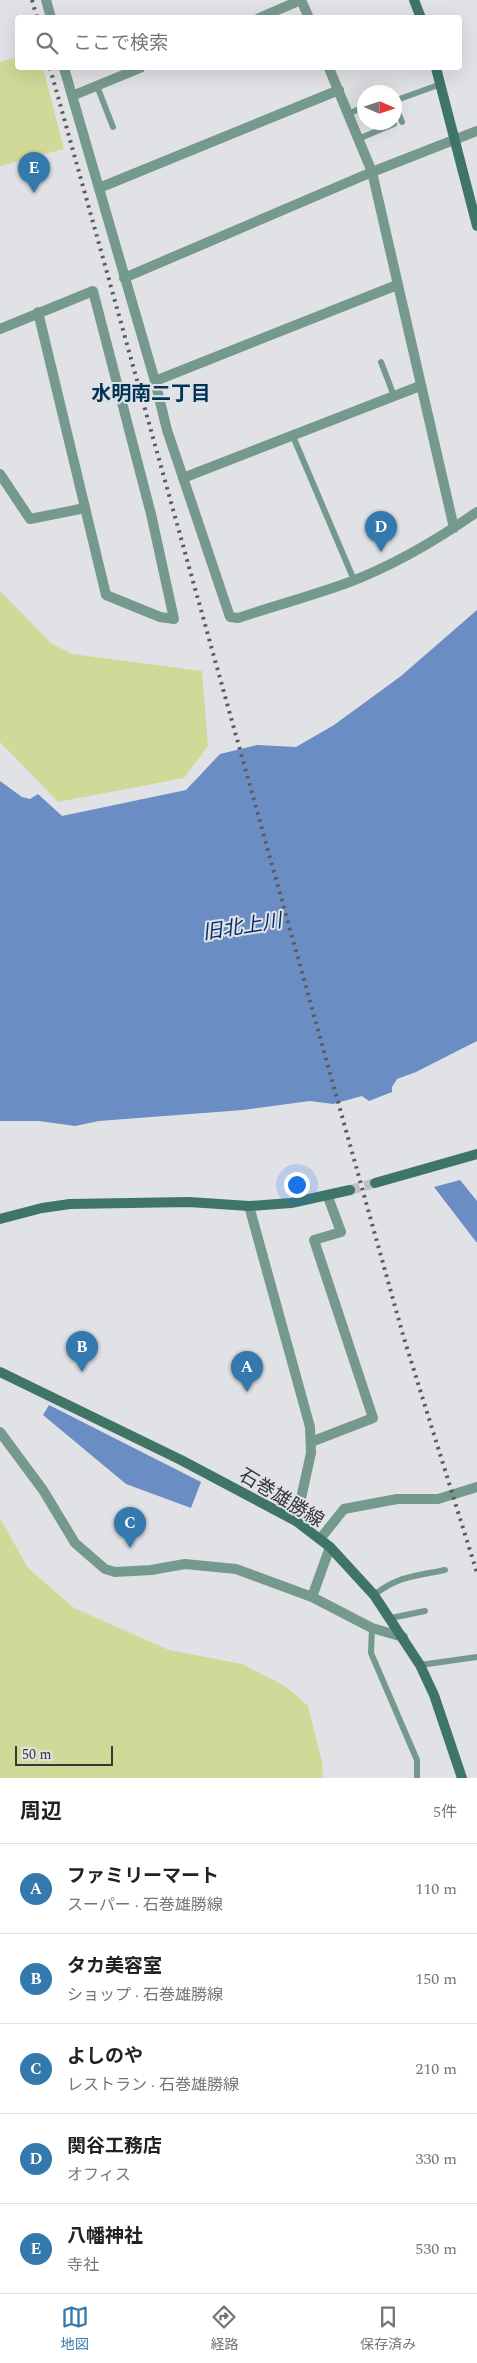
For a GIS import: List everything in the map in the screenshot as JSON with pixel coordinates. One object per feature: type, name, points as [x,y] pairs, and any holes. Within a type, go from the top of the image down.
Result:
[{"type":"main road","points":[[414,0],[420,15]]},
{"type":"main road","points":[[437,70],[477,226]]},
{"type":"main road","points":[[375,1183],[477,1154]]},
{"type":"main road","points":[[0,1219],[42,1208],[70,1204],[189,1202],[249,1206],[291,1204],[328,1197],[350,1190]]},
{"type":"main road","name":"石巻雄勝線","points":[[0,1372],[181,1460],[296,1521],[330,1547],[374,1595],[391,1618],[420,1665],[434,1695],[462,1778]]},
{"type":"street","points":[[266,15],[301,0],[307,15]]},
{"type":"street","points":[[50,1],[51,15]]},
{"type":"street","points":[[65,70],[155,381],[167,430],[230,617],[238,618],[354,580],[391,564],[454,528],[477,512]]},
{"type":"street","points":[[72,96],[135,70]]},
{"type":"street","points":[[330,70],[372,172],[454,528]]},
{"type":"street","points":[[99,188],[339,90]]},
{"type":"street","points":[[124,278],[372,172],[477,131]]},
{"type":"street","points":[[155,381],[397,285]]},
{"type":"street","points":[[0,329],[38,312],[93,291],[150,514],[174,619],[160,617],[106,595],[38,312]]},
{"type":"street","points":[[183,478],[292,434],[420,386]]},
{"type":"street","points":[[0,474],[30,519],[86,508]]},
{"type":"street","points":[[311,1442],[373,1418],[314,1240],[341,1232],[328,1197]]},
{"type":"street","points":[[249,1206],[310,1427],[311,1453],[296,1521]]},
{"type":"street","points":[[0,1432],[43,1490],[75,1543],[105,1570],[114,1572],[151,1570],[185,1564],[236,1569],[312,1597],[372,1628],[403,1637]]},
{"type":"street","points":[[320,1539],[344,1509],[397,1499],[438,1499],[477,1487]]},
{"type":"street","points":[[312,1597],[330,1547]]},
{"type":"lane","points":[[402,99],[441,84]]},
{"type":"lane","points":[[97,86],[113,127]]},
{"type":"lane","points":[[348,114],[357,110]]},
{"type":"lane","points":[[358,139],[373,130]]},
{"type":"lane","points":[[381,362],[394,396]]},
{"type":"lane","points":[[292,434],[354,580]]},
{"type":"lane","points":[[374,1595],[389,1583],[400,1579],[445,1570]]},
{"type":"lane","points":[[391,1618],[425,1611]]},
{"type":"lane","points":[[372,1628],[371,1653],[416,1760],[417,1778]]},
{"type":"lane","points":[[420,1665],[477,1656]]},
{"type":"green space","points":[[15,58],[15,70],[44,70],[64,149],[0,166],[0,62]]},
{"type":"green space","points":[[0,591],[51,643],[72,654],[202,671],[208,746],[184,778],[58,802],[0,742]]},
{"type":"green space","points":[[0,1518],[28,1568],[74,1608],[169,1650],[242,1664],[285,1686],[308,1706],[322,1761],[323,1778],[0,1778]]},
{"type":"water","name":"旧北上川","points":[[477,610],[477,1041],[416,1072],[397,1079],[392,1087],[392,1092],[369,1101],[362,1096],[333,1104],[310,1101],[243,1110],[99,1121],[75,1126],[39,1121],[0,1121],[0,781],[22,797],[30,799],[38,794],[62,816],[186,790],[220,754],[257,745],[296,747],[334,725],[401,676]]},
{"type":"water","points":[[460,1180],[477,1201],[477,1243],[434,1187]]},
{"type":"water","points":[[49,1405],[201,1482],[191,1508],[126,1484],[43,1415]]},
{"type":"tunnel","points":[[350,1190],[375,1183]]},
{"type":"railway","points":[[32,0],[36,15]]},
{"type":"railway","points":[[51,70],[403,1335],[477,1573]]},
{"type":"place","name":"八幡神社","points":[[34,193]]},
{"type":"place","name":"関谷工務店","points":[[381,552]]},
{"type":"place","name":"タカ美容室","points":[[82,1372]]},
{"type":"place","name":"ファミリーマート","points":[[247,1392]]},
{"type":"place","name":"よしのや","points":[[130,1548]]},
{"type":"district","name":"水明南二丁目","points":[[151,393]]}]
